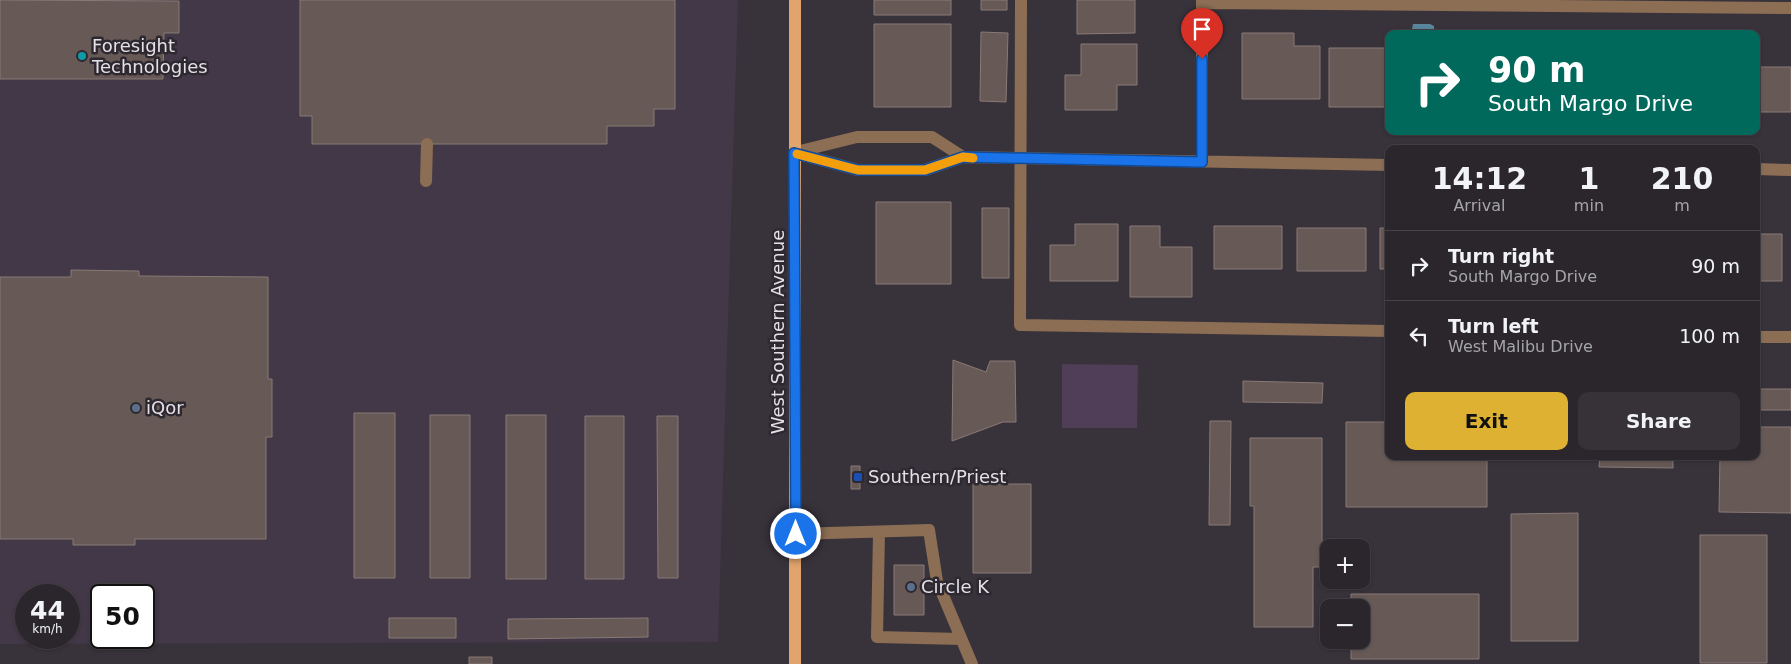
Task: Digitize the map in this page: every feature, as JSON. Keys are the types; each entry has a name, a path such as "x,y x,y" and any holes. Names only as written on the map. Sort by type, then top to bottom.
{"main road":[{"name":"West Southern Avenue","path":"795,0 796,664"}],"street":[{"path":"1021,0 1020,325 1385,331"},
{"path":"1202,162 1202,1 1791,8"},
{"path":"794,153 857,137 932,138 963,157"},
{"path":"426,181 427,144"},
{"path":"794,153 858,170 925,170 963,157 1385,165"},
{"path":"1760,169 1791,170"},
{"path":"1760,336 1791,337"},
{"path":"796,534 929,530 937,581 972,664"},
{"path":"879,532 877,638 961,639"}],"shaded area":[{"path":"0,0 738,0 718,642 155,644 155,584 90,584 90,644 80,644 80,584 15,584 15,644 0,644"},
{"path":"1062,364 1138,365 1137,428 1062,428"}],"water":[{"path":"1413,24 1430,24 1434,26 1434,30 1412,30"}],"building":[{"name":"Foresight Technologies","path":"0,0 179,1 179,33 164,33 163,79 0,79"},
{"path":"300,0 675,0 675,109 654,109 654,126 607,126 607,144 312,144 312,116 300,116"},
{"path":"874,0 951,0 951,15 874,15"},
{"path":"981,0 1007,0 1007,10 981,10"},
{"path":"1077,0 1135,0 1135,33 1077,34"},
{"path":"874,24 951,24 951,107 874,107"},
{"path":"981,32 1008,33 1006,102 980,101"},
{"path":"1242,33 1294,33 1294,46 1320,46 1320,99 1242,99"},
{"path":"1081,44 1137,44 1137,85 1117,85 1117,110 1065,110 1065,75 1081,75"},
{"path":"1329,48 1385,48 1385,107 1329,107"},
{"path":"1760,67 1791,67 1791,112 1760,112"},
{"path":"876,202 951,202 951,284 876,284"},
{"path":"982,208 1009,208 1009,278 982,278"},
{"path":"1075,224 1118,224 1118,281 1050,281 1050,245 1075,245"},
{"path":"1130,226 1160,226 1160,247 1192,247 1192,297 1130,297"},
{"path":"1214,226 1282,226 1282,269 1214,269"},
{"path":"1297,228 1366,228 1366,271 1297,271"},
{"path":"1380,228 1385,228 1385,269 1380,269"},
{"path":"1760,234 1782,234 1782,281 1760,281"},
{"name":"iQor","path":"71,270 139,271 139,276 268,277 268,379 272,379 272,437 266,437 266,539 135,539 135,545 73,545 73,539 0,539 0,277 71,277"},
{"path":"953,360 986,372 990,361 1015,361 1016,422 1003,422 952,441"},
{"path":"1243,381 1323,383 1322,403 1243,402"},
{"path":"1760,389 1791,389 1791,410 1760,410"},
{"path":"354,413 395,413 395,578 354,578"},
{"path":"430,415 470,415 470,578 430,578"},
{"path":"506,415 546,415 546,579 506,579"},
{"path":"585,416 624,416 624,579 585,579"},
{"path":"657,416 678,416 678,578 658,578"},
{"path":"1210,421 1231,421 1230,525 1209,525"},
{"path":"1346,422 1385,422 1385,460 1487,460 1487,507 1346,507"},
{"path":"1760,427 1791,427 1791,513 1719,512 1720,460 1760,460"},
{"path":"1250,438 1322,438 1322,539 1320,539 1320,567 1313,567 1313,627 1254,627 1254,506 1250,506"},
{"path":"1600,460 1673,460 1673,468 1599,467"},
{"path":"851,466 860,466 860,489 851,489"},
{"path":"973,484 1031,484 1031,573 973,573"},
{"path":"1578,513 1578,641 1511,641 1511,514"},
{"path":"1700,535 1767,535 1767,663 1700,663"},
{"path":"894,565 924,565 924,615 894,615"},
{"path":"1351,594 1479,594 1479,659 1351,659 1351,649 1370,649 1370,599 1351,599"},
{"path":"389,618 456,618 456,638 389,638"},
{"path":"648,618 648,637 508,639 508,619"},
{"path":"469,657 492,657 492,664 469,664"}],"slow traffic":[{"path":"797,154 858,170 925,170 963,157 973,158"}],"place":[{"name":"Foresight Technologies","path":"82,56"},
{"name":"iQor","path":"136,408"},
{"name":"Southern/Priest","path":"858,477"},
{"name":"Circle K","path":"911,587"}],"route":[{"path":"796,534 794,153 858,170 925,170 963,157 1202,162 1202,59"}]}
